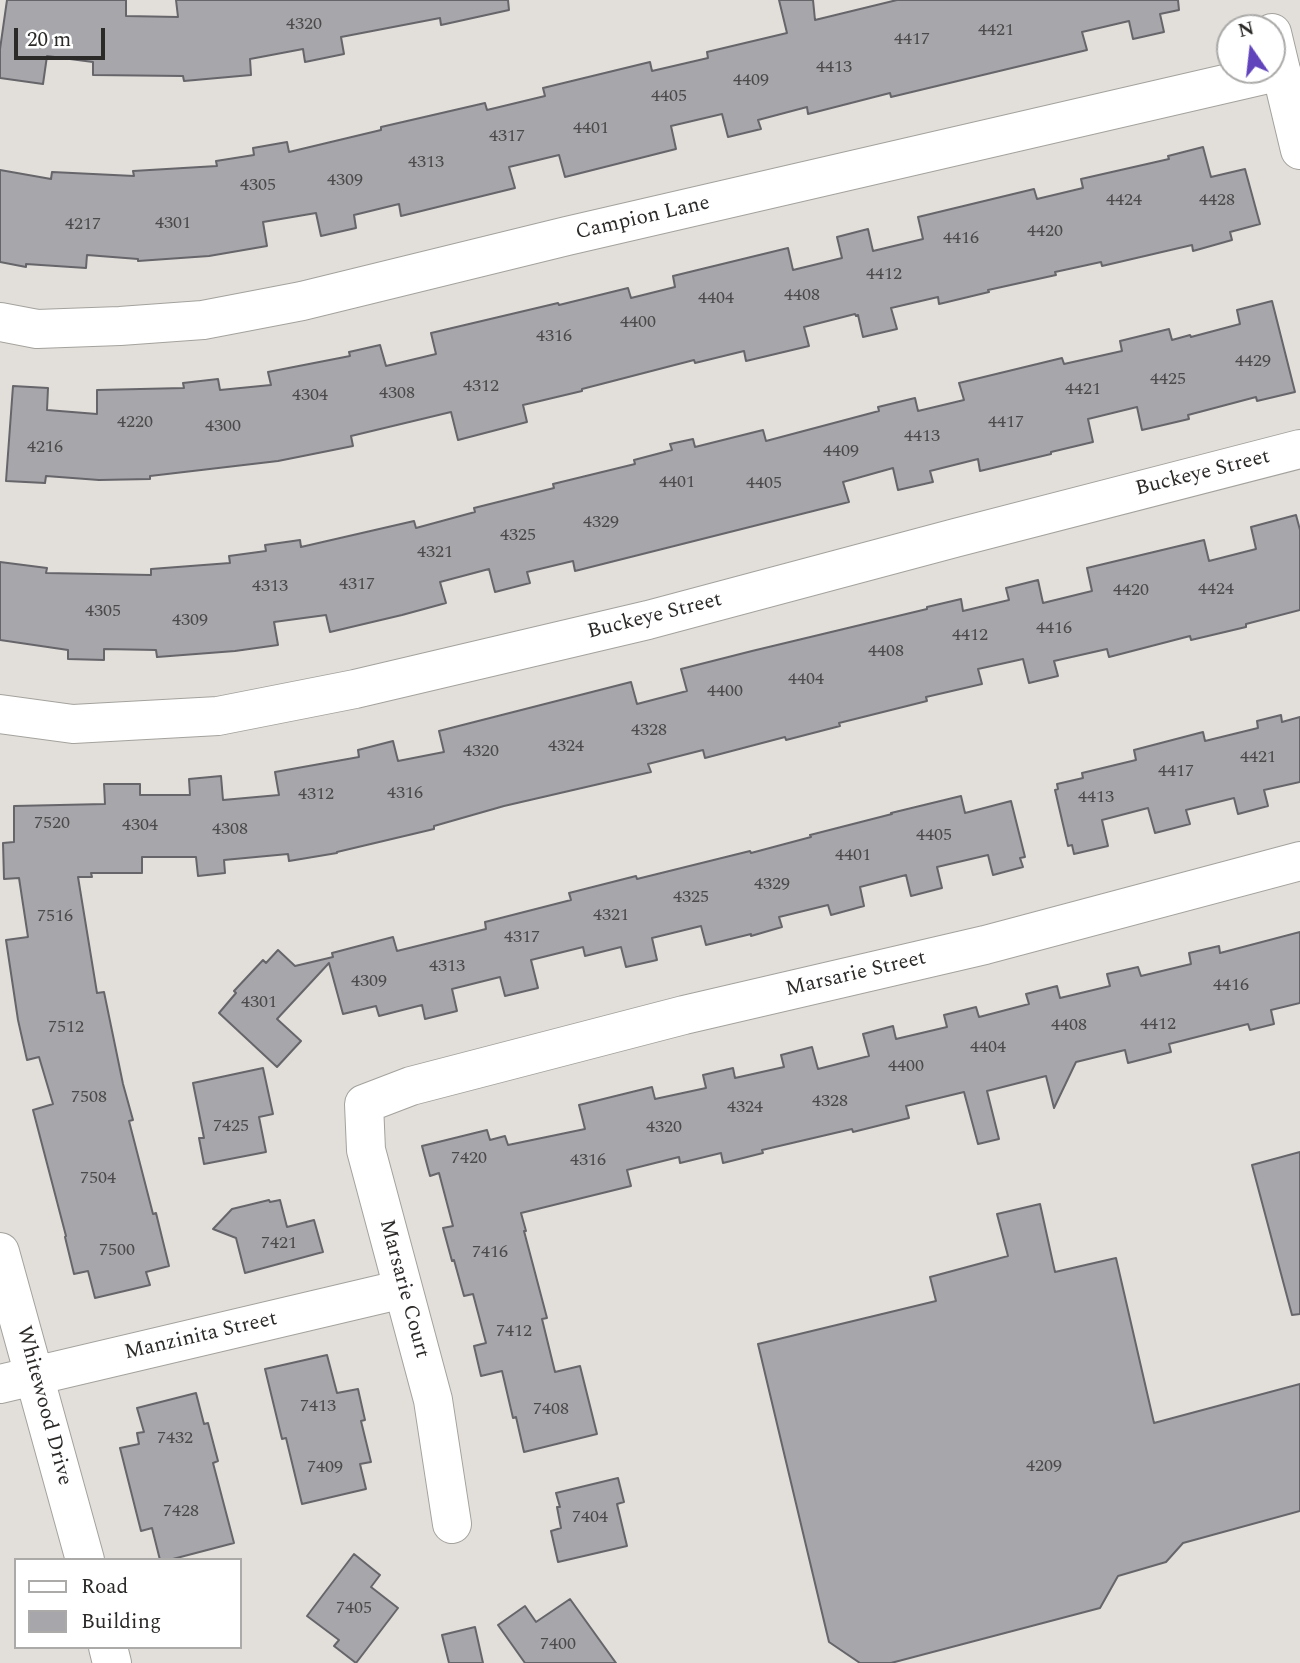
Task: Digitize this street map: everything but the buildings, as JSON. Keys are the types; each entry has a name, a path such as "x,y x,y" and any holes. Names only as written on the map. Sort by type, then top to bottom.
{"street":[{"name":"Campion Lane","path":"0,322 37,328 203,320 302,300 1225,84"},
{"path":"1284,84 1300,150"},
{"name":"Buckeye Street","path":"0,714 73,724 218,716 355,689 648,620 1300,449"},
{"name":"Marsarie Street","path":"411,1086 684,1015 985,945 1300,861"},
{"name":"Marsarie Court","path":"411,1086 364,1104 366,1150 433,1400 452,1524"},
{"name":"Whitewood Drive","path":"0,1252 18,1380 84,1558"},
{"name":"Manzinita Street","path":"18,1380 403,1289"}]}
